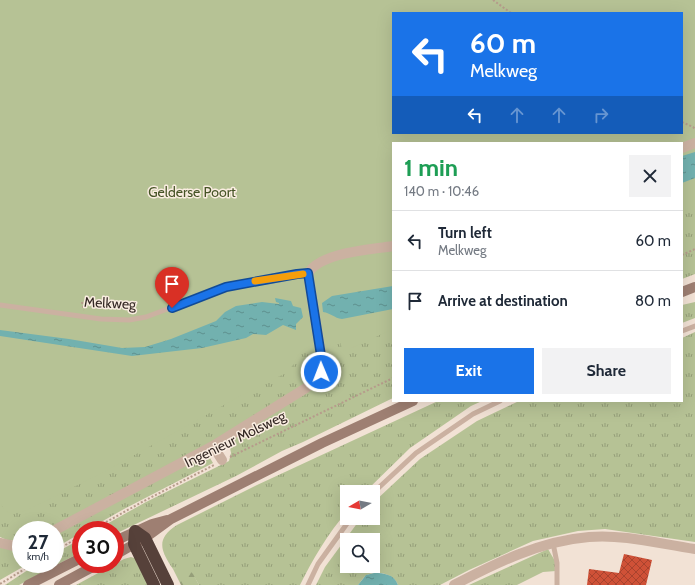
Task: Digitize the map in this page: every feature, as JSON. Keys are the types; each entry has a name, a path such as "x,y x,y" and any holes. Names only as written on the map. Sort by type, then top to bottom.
{"highway":[{"path":"138,538 154,585"},
{"path":"138,538 168,585"}],"main road":[{"path":"683,292 695,287"},
{"path":"124,548 171,519 322,443 412,402"},
{"path":"124,539 138,538"},
{"path":"28,585 72,563"},
{"path":"59,585 81,573"}],"street":[{"path":"683,148 695,143"},
{"path":"64,525 213,446 306,388 316,380 321,372 322,362 308,273 313,266 331,257 392,246"},
{"path":"213,446 222,460"},
{"path":"454,585 528,550 553,543 590,537 626,538 695,549"},
{"path":"0,543 12,546"}],"lane":[{"name":"Melkweg","path":"0,305 101,319 129,320 146,318 226,287 308,273"},
{"path":"683,331 695,326"},
{"path":"380,486 416,453 473,414 498,402"},
{"path":"308,585 318,564 346,525"},
{"path":"553,543 557,563 557,585"}],"path":[{"path":"493,0 510,12"},
{"path":"683,122 695,129"},
{"path":"683,254 695,249"},
{"name":"Ingenieur Molsweg","path":"108,521 222,460 392,378"},
{"path":"0,584 18,573"}],"green space":[{"name":"Gelderse Poort","path":"0,0 695,0 695,206 683,211 683,142 392,142 392,329 345,351 342,349 340,341 296,355 296,361 284,374 242,395 104,472 27,510 18,513 11,513 6,511 0,503"},
{"path":"695,178 695,274 683,279 683,183"},
{"path":"297,274 319,363 316,372 306,385 187,457 64,522 12,521 12,540 0,537 0,416"},
{"path":"695,302 695,318 683,323 683,305"},
{"path":"392,309 392,398 282,451 236,476 124,530 124,521 112,521 146,502 229,461 231,453 230,448 234,435 320,378 318,318"},
{"path":"695,332 695,542 605,529 578,531 533,541 440,585 398,585 393,578 380,573 380,533 350,533 356,525 380,525 380,496 420,459 477,421 517,402 683,402 683,338"},
{"path":"436,402 480,402 471,406 410,448 372,485 340,485 340,520 321,547 300,585 199,585 194,577 186,570 178,568 173,569 163,551 162,546 165,535 177,525 257,485"},
{"path":"207,453 213,463 103,521 78,521"},
{"path":"72,524 72,538 64,543 64,528"},
{"path":"72,544 72,557 64,561 64,548"},
{"path":"0,546 12,547 12,573 0,580"},
{"path":"340,547 340,573 376,573 363,578 358,585 316,585 325,567"},
{"path":"548,549 555,561 556,571 543,572 517,585 469,585"},
{"path":"131,557 137,559 153,585 76,585 98,573 124,573 124,559"},
{"path":"186,567 193,574 199,585 181,585 173,569"},
{"path":"23,573 42,573 19,585 5,585"}],"water":[{"path":"695,152 695,178 683,183 683,156"},
{"path":"392,286 392,309 342,319 337,318 323,312 322,303 332,296"},
{"path":"275,298 291,301 293,306 301,308 303,317 296,324 296,330 283,325 266,335 253,334 246,338 202,348 132,356 0,336 0,330 122,348 145,347 171,339 216,321 225,312 236,306 262,302 279,304 276,302"},
{"path":"374,573 385,574 394,578 398,585 358,585 366,575"}],"building":[{"path":"624,554 652,560 646,585 587,585 589,569 619,573"}],"slow traffic":[{"path":"255,281 303,274"}],"route":[{"path":"172,308 226,287 308,273 322,362 321,372"}]}
